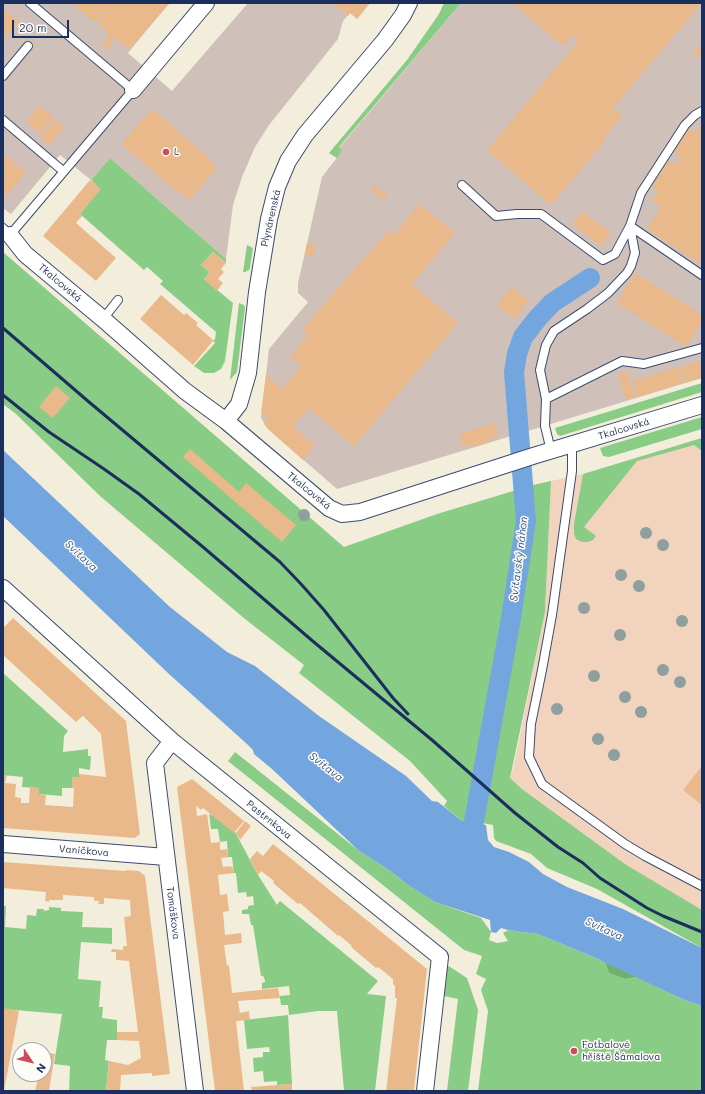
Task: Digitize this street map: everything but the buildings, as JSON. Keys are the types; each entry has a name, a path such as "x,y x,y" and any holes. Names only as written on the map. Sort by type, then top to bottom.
{"street":[{"path":"133,90 206,3"},
{"name":"Plynárenská","path":"226,421 239,404 248,373 257,292 269,219 277,187 288,161 314,124 385,40 403,15 409,3"},
{"name":"Tkalcovská","path":"7,231 25,254 103,319 185,391 226,421 329,508 342,514 360,512 533,456 702,405"},
{"name":"Pastrnkova","path":"3,588 172,741 440,957 425,1091"},
{"name":"Tomáškova","path":"172,741 155,763 195,1091"},
{"name":"Vaníčkova","path":"3,844 166,857"}],"lane":[{"path":"7,231 63,171 133,90 30,3"},
{"path":"3,76 28,46"},
{"path":"462,185 496,216 541,214 603,260 615,254 630,226 640,193 685,125 695,115 702,111"},
{"path":"3,120 63,171"},
{"path":"630,226 702,275"},
{"path":"551,451 545,426 546,399 540,370 546,345 554,331 587,310 627,273 635,253 630,226"},
{"path":"103,319 118,300"},
{"path":"546,399 622,361 644,364 702,348"},
{"path":"572,444 572,471 552,615 531,724 529,757 542,784 625,844 651,860 702,886"}],"shaded area":[{"path":"3,3 169,3 128,53 172,91 248,3 370,3 357,19 350,13 343,21 338,39 269,125 255,147 242,177 233,205 226,259 110,158 91,180 60,155 11,214 3,208"},
{"path":"461,3 702,3 702,378 337,489 268,429 261,418 269,349 308,302 298,293 298,283 322,177 342,151 339,148"},
{"path":"702,438 702,910 625,864 522,789 510,778 514,765 545,612 551,481 583,474"}],"green space":[{"path":"444,3 461,3 339,147 342,151 337,158 329,153 407,60 439,14"},
{"path":"110,158 226,259 226,263 213,252 201,265 210,272 204,279 233,303 225,361 221,369 214,373 204,373 194,366 215,343 213,341 215,339 216,332 160,284 163,281 147,267 144,270 80,214 100,189 91,180"},
{"path":"247,245 253,248 250,268 249,270 243,272"},
{"path":"3,252 344,547 437,514 551,481 545,612 510,778 522,789 625,864 702,910 702,948 597,889 547,868 531,854 496,841 494,838 493,825 466,820 462,821 444,806 447,801 410,761 299,673 304,665 245,619 100,496 16,414 3,404"},
{"path":"239,303 244,305 245,308 237,372 230,380"},
{"path":"702,383 702,392 560,436 557,434 555,428"},
{"path":"702,417 702,429 609,457 603,456 600,448"},
{"path":"702,438 702,451 694,445 637,461 584,527 596,536 593,540 582,542 576,539 574,534 574,524 583,474"},
{"path":"3,673 68,731 64,736 63,752 88,749 88,756 91,756 90,770 79,768 79,777 72,777 72,788 62,788 62,796 39,794 39,788 22,787 23,777 3,775"},
{"path":"235,752 358,850 389,870 408,885 435,902 481,918 491,932 489,940 497,943 508,941 503,933 508,930 538,934 605,962 609,973 625,979 637,977 680,998 702,1006 702,1091 478,1091 488,1011 481,990 486,979 476,974 482,956 464,950 228,761"},
{"path":"209,814 214,816 235,832 258,875 277,905 280,901 378,981 367,994 386,996 375,1091 344,1091 337,1011 318,1011 289,1015 288,1005 281,1005 280,996 290,995 289,986 262,989 262,983 265,982 265,980 263,976 261,976 253,925 251,925 249,914 242,914 242,910 248,909 248,906 254,905 253,896 247,897 246,892 238,893 236,873 234,873 232,857 228,857 227,841 220,842 218,829 211,829"},
{"path":"3,906 6,906 5,927 26,929 27,915 36,916 37,909 44,909 44,911 49,910 49,907 61,908 61,911 83,912 82,927 112,928 112,944 81,942 78,979 101,981 99,1007 103,1007 102,1018 117,1020 117,1040 107,1040 105,1060 109,1061 106,1091 69,1091 70,1066 54,1064 62,1014 3,1009"},
{"path":"605,962 637,977 625,979 609,973"},
{"path":"447,965 467,978 478,1010 468,1091 447,1091 458,999 444,996"},
{"path":"288,1015 292,1084 277,1085 277,1081 264,1082 263,1071 254,1072 253,1058 263,1057 263,1052 270,1052 269,1047 247,1049 244,1020"}],"water":[{"name":"Svitava","path":"3,450 170,607 227,652 255,666 319,716 406,776 432,801 438,802 462,821 465,820 486,825 488,840 494,847 509,852 529,862 543,874 567,887 623,909 702,948 702,1006 680,998 598,959 538,934 501,928 496,933 491,932 490,920 435,902 358,850 254,754 253,750 247,744 169,674 3,516"}],"waterway":[{"name":"Svitavský náhon","path":"469,849 511,618 526,521 514,372 517,354 523,337 552,303 590,278"}],"railway":[{"path":"3,328 280,562 324,610 393,698 408,714"},
{"path":"3,395 49,432 139,494 432,740 515,813 558,847 583,863 600,878 647,908 702,932"}],"place":[{"name":"L","path":"166,152"},
{"name":"Fotbalové hřiště Šámalova","path":"574,1051"}]}
